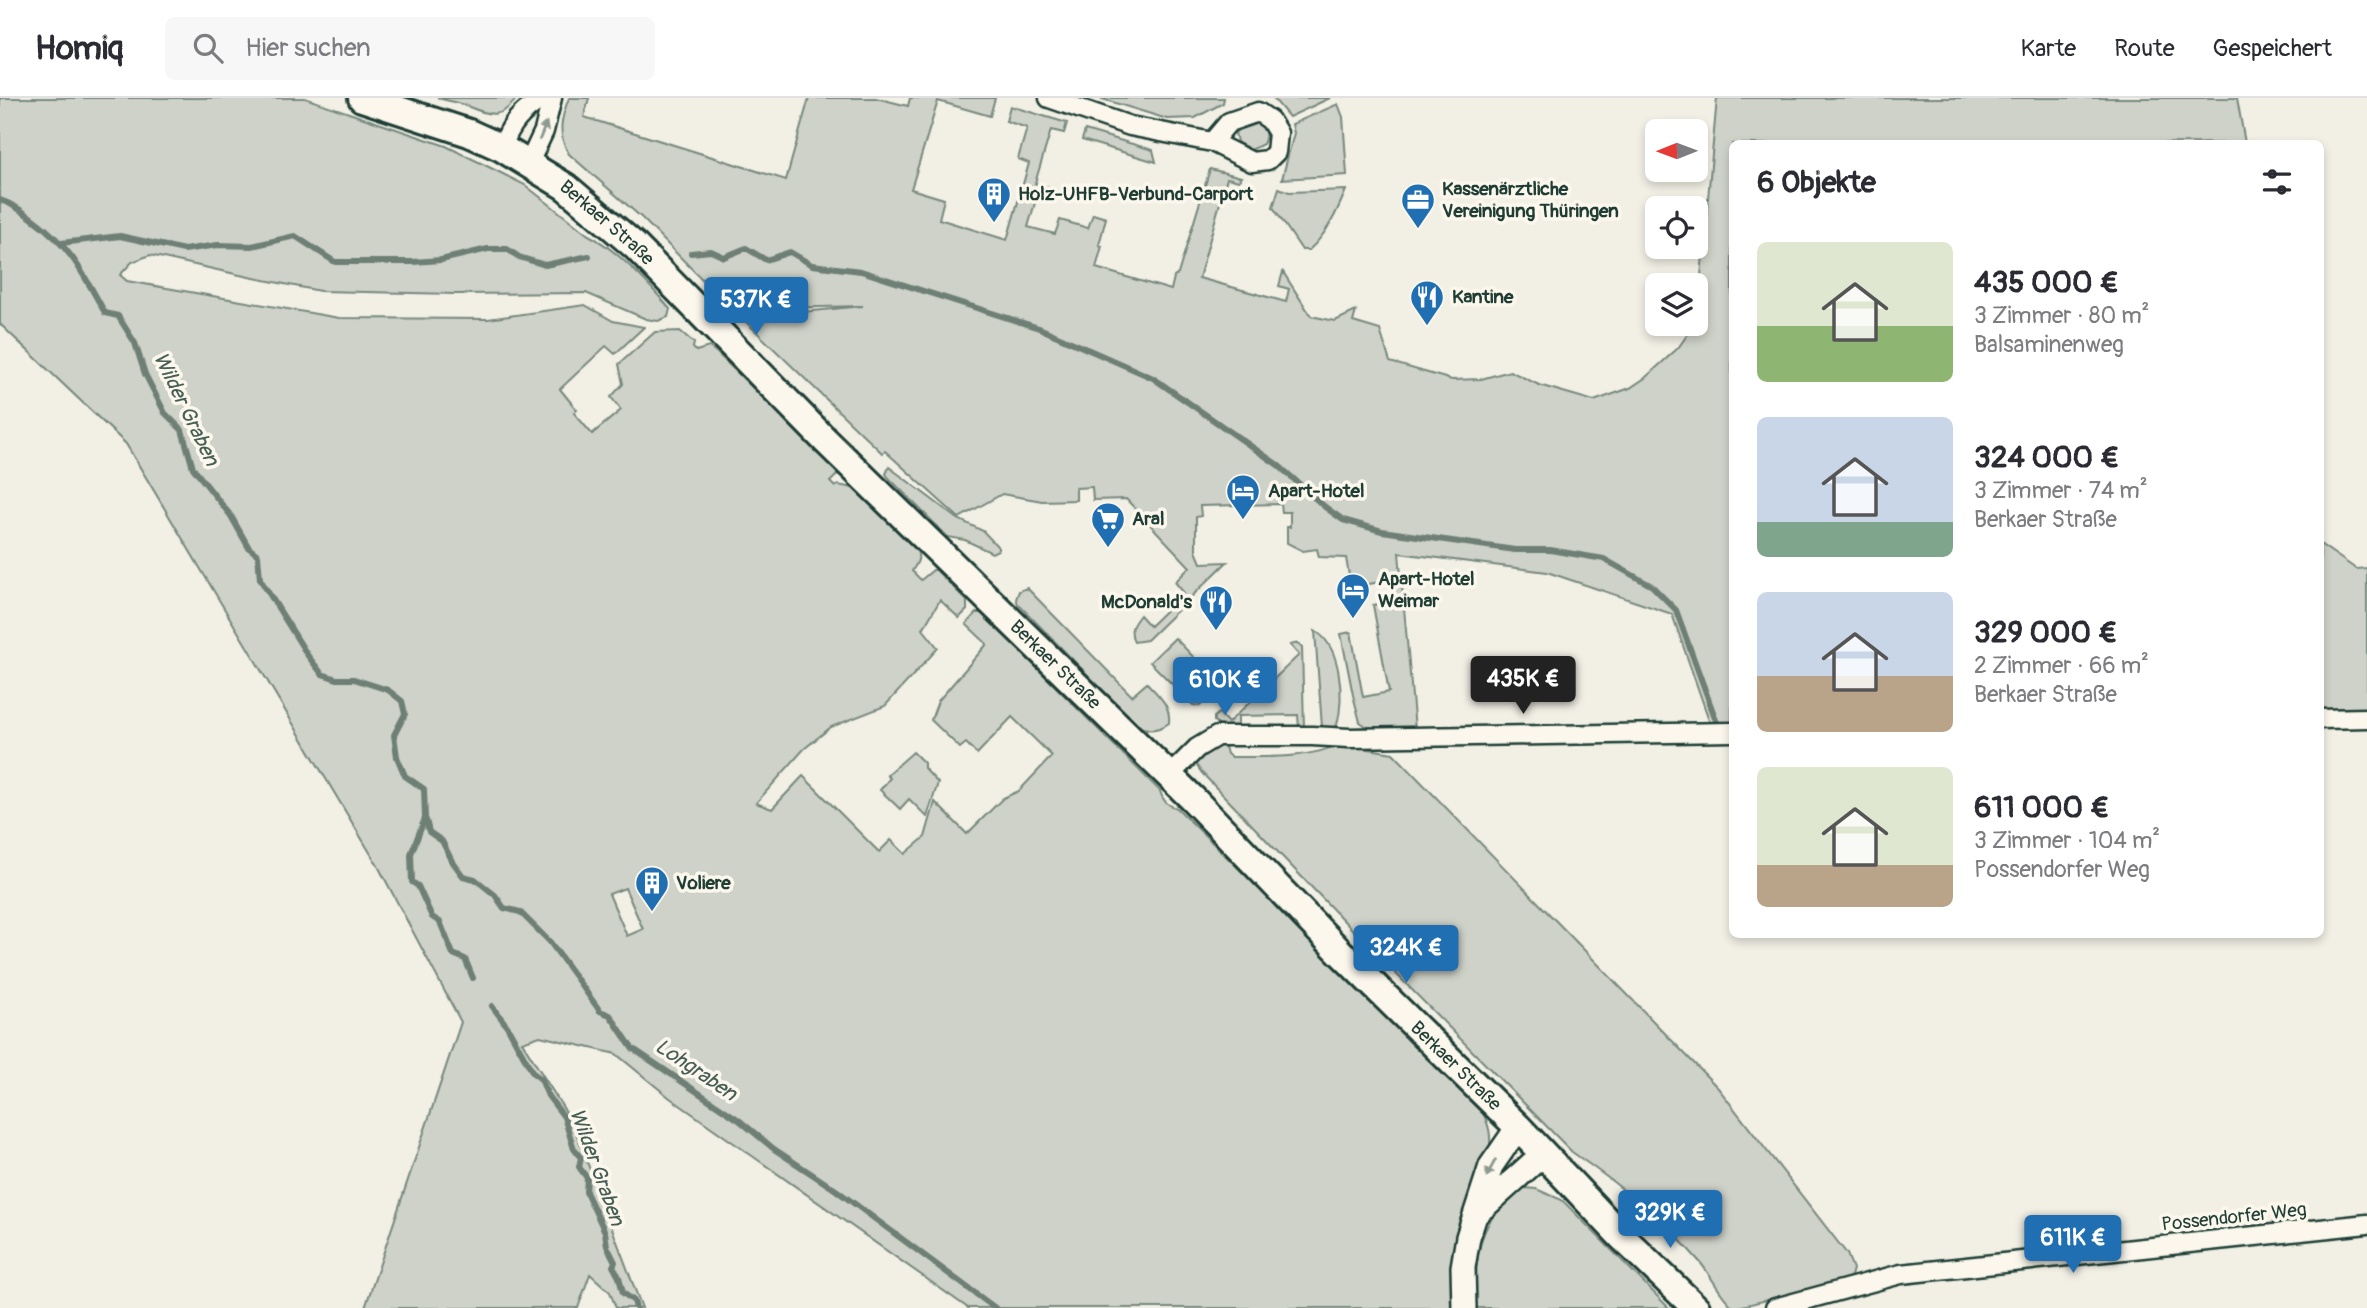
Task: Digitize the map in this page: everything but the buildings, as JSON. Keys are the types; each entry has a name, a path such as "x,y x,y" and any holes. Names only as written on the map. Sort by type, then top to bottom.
{"main road":[{"name":"Berkaer Straße","path":"362,98 469,133 502,148 566,187 635,246 816,431 1193,799 1341,953 1518,1127 1616,1231 1696,1308"}],"street":[{"path":"502,148 509,127 530,106 543,98"},
{"path":"529,163 544,131 552,98"},
{"path":"1049,98 1130,126 1212,142"},
{"path":"2324,719 2367,718"},
{"path":"1168,777 1197,748 1217,736 1349,738 1729,732"},
{"path":"1464,1308 1463,1267 1468,1237 1491,1166 1518,1127"},
{"path":"1476,1214 1543,1154"},
{"name":"Possendorfer Weg","path":"1775,1308 1902,1274 2367,1224"}],"shaded area":[{"path":"0,98 305,98 446,146 525,185 632,267 670,309 668,317 658,321 646,319 586,293 320,291 150,255 132,262 120,275 127,281 339,318 488,319 585,305 613,321 644,327 615,354 606,346 560,389 577,410 574,413 592,434 621,410 611,397 623,384 619,364 655,332 680,331 694,343 693,348 696,351 709,347 716,352 836,469 837,475 830,482 835,487 838,485 853,488 916,549 918,558 912,571 921,580 936,570 967,601 967,610 959,618 940,600 923,629 938,648 885,706 831,727 804,749 756,803 772,809 803,776 879,852 891,840 905,854 925,837 935,802 967,834 1003,798 1019,791 1052,756 1012,717 977,754 966,743 960,748 931,720 938,701 987,644 966,624 976,613 982,613 1160,791 1166,802 1177,808 1474,1100 1485,1117 1490,1133 1490,1148 1459,1226 1453,1257 1454,1308 968,1308 670,1098 616,1054 540,1036 522,1042 572,1122 642,1308 616,1308 610,1292 590,1274 578,1308 365,1308 461,1022 378,866 126,444 0,324","holes":["625,888 643,929 627,936 609,894"]},
{"path":"437,98 517,98 505,110 493,114"},
{"path":"569,98 589,98 584,117 786,180 809,98 876,98 908,106 910,98 995,98 990,116 938,101 911,189 944,199 939,219 1007,240 1029,163 1018,159 1027,128 1006,121 1010,106 1067,123 1064,133 1051,130 1035,183 1048,187 1045,198 1037,196 1028,227 1055,234 1060,220 1088,228 1093,214 1106,218 1096,268 1171,290 1210,169 1241,177 1239,181 1227,178 1199,278 1286,302 1289,289 1279,286 1283,272 1311,316 1335,321 1356,311 1353,322 1380,330 1390,362 1452,380 1481,379 1510,371 1539,385 1594,401 1630,388 1645,378 1678,348 1686,336 1708,336 1708,273 1701,273 1703,259 1708,259 1708,198 1717,98 2237,98 2244,140 1729,140 1729,740 1716,740 1672,614 1547,572 1399,553 1415,729 1369,728 1360,722 1341,634 1351,632 1363,697 1389,692 1373,605 1396,600 1392,580 1351,587 1346,558 1319,557 1317,549 1303,551 1287,543 1290,512 1282,512 1281,504 1200,506 1201,516 1196,517 1196,551 1201,563 1227,562 1147,640 1134,642 1132,631 1137,619 1140,615 1150,626 1184,593 1175,582 1190,567 1126,499 1093,500 1092,487 1076,488 1076,500 1042,501 1002,494 959,518 885,451 882,453 742,318 863,306 731,309 642,218 569,154 563,140 562,126"},
{"path":"1099,98 1224,98 1223,103 1195,118 1167,119"},
{"path":"1273,98 1330,98 1289,117"},
{"path":"1338,104 1343,117 1347,175 1282,179 1294,133 1292,124"},
{"path":"1255,122 1263,129 1265,137 1263,144 1251,150 1237,142 1235,133 1242,126"},
{"path":"1085,130 1153,150 1156,162 1082,140"},
{"path":"1279,188 1289,192 1346,190 1326,230 1309,250 1302,250 1273,207"},
{"path":"889,467 958,519 983,531 998,550 992,553 965,540 948,537 888,477 886,474"},
{"path":"2324,547 2356,569 2367,568 2367,727 2324,728"},
{"path":"1027,588 1132,696 1147,683 1166,706 1169,723 1154,729 1138,726 1018,604 1016,599 1019,591"},
{"path":"1315,631 1331,648 1339,674 1339,714 1337,725 1332,728 1322,727"},
{"path":"1175,638 1210,674 1195,690 1206,700 1200,706 1193,705 1150,662"},
{"path":"1298,643 1302,647 1304,728 1299,728 1298,715 1238,716 1238,728 1222,727 1214,721 1214,717 1219,713 1228,723 1299,655 1290,645"},
{"path":"1224,743 1227,754 1231,757 1301,755 1338,744 1393,753 1718,1088 1847,1254 1853,1269 1851,1276 1842,1282 1734,1308 1699,1261 1670,1230 1623,1189 1572,1152 1202,773 1194,762 1199,751"},
{"path":"913,752 938,783 927,817 909,799 900,809 880,790 890,778 887,775"},
{"path":"1524,1188 1536,1189 1562,1200 1669,1308 1476,1308 1478,1255 1488,1225 1508,1199"}],"waterway":[{"name":"Wilder Graben","path":"0,200 25,213 46,229 67,250 105,313 118,316 135,343 145,374 165,413 182,430 193,468 231,516 249,548 258,555 260,579 322,674 337,679 354,679 388,690 402,701 405,714 394,735 397,757 405,776 424,789 425,818 411,854 412,882 418,886 432,917 440,922 453,954 465,959 473,978"},
{"path":"61,243 120,236 184,250 218,245 252,246 295,236 335,262 441,260 488,249 507,249 519,257 545,265 589,256"},
{"path":"691,253 711,251 724,257 746,248 766,260 790,252 812,265 861,271 1039,328 1153,378 1278,465 1343,520 1382,531 1515,550 1550,550 1604,559 1652,586 1676,610 1717,723"},
{"name":"Lohgraben","path":"426,820 429,832 442,841 463,876 475,879 495,895 504,908 520,912 550,942 600,1011 610,1015 632,1048 739,1120 774,1149 836,1190 995,1308"},
{"name":"Wilder Graben","path":"492,1006 564,1117 574,1149 581,1158 579,1167 587,1178 586,1192 605,1232 623,1293 634,1301 636,1308"}],"place":[{"name":"Holz-UHFB-Verbund-Carport","path":"994,224"},
{"name":"Kassenärztliche Vereinigung Thüringen","path":"1418,230"},
{"name":"Kantine","path":"1427,327"},
{"name":"Apart-Hotel","path":"1243,521"},
{"name":"Aral","path":"1108,549"},
{"name":"Apart-Hotel Weimar","path":"1353,620"},
{"name":"McDonald's","path":"1216,632"},
{"name":"Voliere","path":"652,913"}]}
